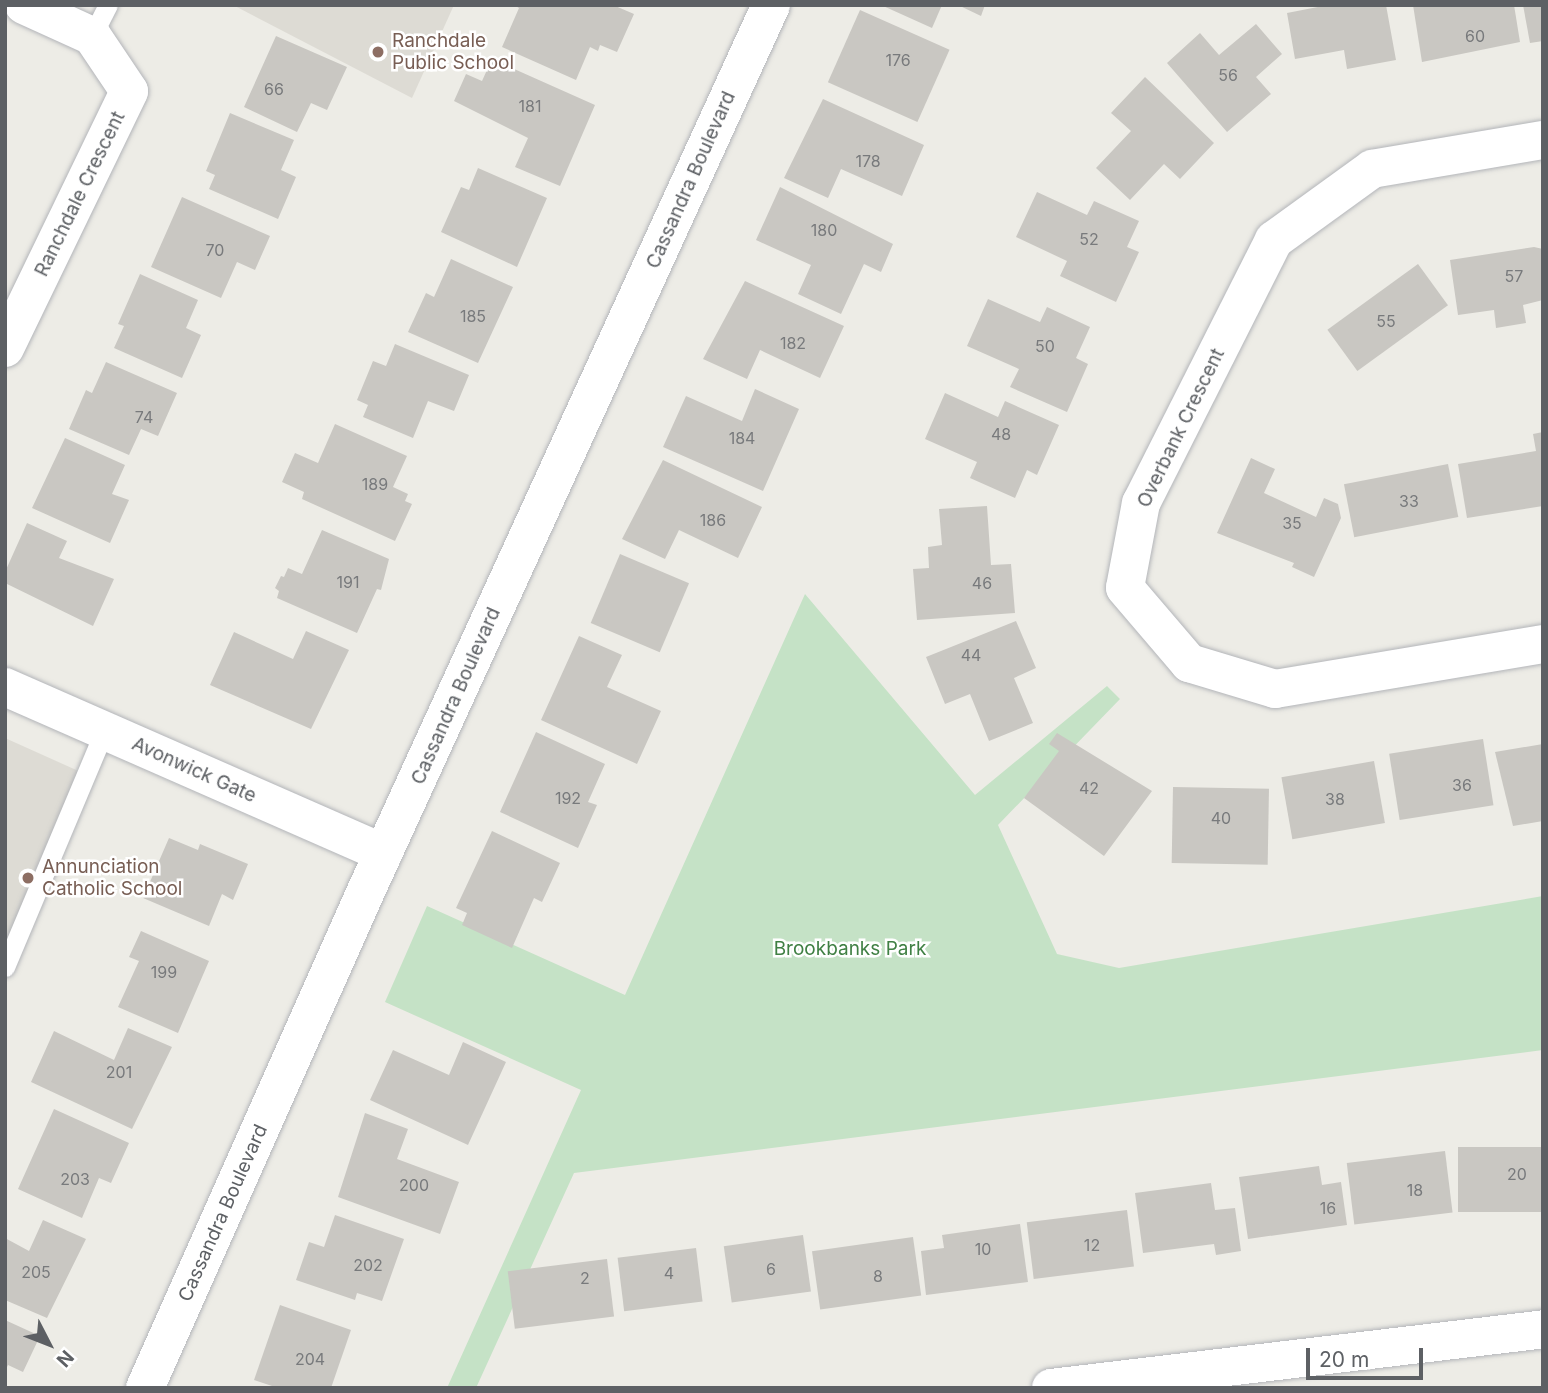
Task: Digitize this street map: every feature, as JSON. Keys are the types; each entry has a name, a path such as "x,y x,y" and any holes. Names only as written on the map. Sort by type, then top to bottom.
{"street":[{"name":"Ranchdale Crescent","path":"5,348 129,92 100,21 24,5"},
{"name":"Cassandra Boulevard","path":"145,1388 383,853 771,5"},
{"name":"Overbank Crescent","path":"1543,140 1372,169 1275,240 1141,503 1125,588 1189,663 1275,689 1543,644"},
{"name":"Avonwick Gate","path":"5,687 383,853"},
{"path":"1051,1388 1543,1329"}],"lane":[{"path":"5,967 104,731"}],"shaded area":[{"name":"Ranchdale Public School","path":"233,5 454,5 412,98"},
{"name":"Annunciation Catholic School","path":"5,738 94,778 5,978"}],"green space":[{"name":"Brookbanks Park","path":"805,594 975,795 1107,686 1120,699 998,825 1057,954 1119,968 1543,896 1543,1050 574,1173 476,1388 447,1388 581,1090 385,1002 427,906 625,995"}],"building":[{"path":"514,5 613,5 634,14 617,52 600,45 598,51 590,47 576,80 502,47 519,8"},
{"path":"881,5 942,5 932,28"},
{"path":"958,5 985,5 981,16"},
{"path":"1328,5 1386,5 1396,60 1347,69 1344,50 1295,59 1287,13"},
{"path":"1413,5 1514,5 1520,42 1422,62"},
{"path":"1523,5 1543,5 1543,41 1530,43"},
{"path":"860,10 950,50 917,122 828,82"},
{"path":"1256,24 1282,54 1256,77 1271,94 1227,132 1167,63 1200,33 1219,55"},
{"path":"276,36 347,67 327,110 311,103 297,132 244,107"},
{"path":"492,59 595,105 560,186 515,167 528,138 454,101 466,74 482,81"},
{"path":"1145,77 1214,143 1180,179 1164,164 1130,200 1096,168 1131,131 1111,113"},
{"path":"823,99 924,145 902,196 841,169 828,198 784,178"},
{"path":"230,113 294,140 281,170 296,177 278,219 209,189 215,175 206,171"},
{"path":"478,168 547,198 517,267 441,232 461,187 469,190"},
{"path":"780,187 893,244 881,272 864,264 841,314 798,294 811,265 756,240"},
{"path":"1037,192 1087,215 1094,201 1139,221 1127,247 1139,252 1116,302 1060,276 1067,261 1016,237"},
{"path":"182,197 270,236 255,270 237,262 221,298 151,267"},
{"path":"1534,247 1543,249 1543,300 1523,305 1526,323 1496,328 1494,310 1458,315 1450,260"},
{"path":"451,259 513,287 478,363 408,332 426,293 434,297"},
{"path":"1418,264 1448,305 1357,371 1327,330"},
{"path":"140,274 198,300 186,328 201,335 182,378 114,348 124,326 118,324"},
{"path":"745,281 844,326 820,378 760,350 747,379 703,359"},
{"path":"988,299 1040,322 1047,307 1090,327 1076,358 1088,364 1067,412 1010,387 1019,369 967,346"},
{"path":"395,344 469,375 454,411 428,401 413,438 363,417 368,405 357,400 373,361 386,366"},
{"path":"106,362 177,393 158,436 141,429 129,455 69,429 86,390 92,393"},
{"path":"755,389 799,409 763,491 663,447 686,396 742,421"},
{"path":"945,393 998,417 1005,401 1059,425 1037,475 1027,470 1015,498 970,478 977,462 925,439"},
{"path":"335,424 407,456 393,487 408,494 405,501 412,504 395,541 302,499 304,492 282,482 295,453 318,463"},
{"path":"1543,432 1543,506 1467,518 1458,464 1536,451 1533,434"},
{"path":"65,438 125,465 112,494 129,500 110,543 32,508"},
{"path":"1251,458 1275,469 1264,493 1316,517 1324,498 1338,504 1341,518 1314,577 1292,567 1294,563 1217,533"},
{"path":"663,460 762,507 738,558 679,530 665,559 622,539"},
{"path":"1448,464 1458,517 1354,537 1344,484"},
{"path":"987,506 991,565 1011,564 1015,613 917,620 913,569 929,568 928,547 942,545 939,509"},
{"path":"27,523 67,541 59,558 114,579 93,626 5,583 5,572"},
{"path":"322,530 389,559 381,590 377,589 357,633 277,598 279,591 275,588 281,576 284,577 288,568 302,574"},
{"path":"620,554 689,583 660,652 591,623"},
{"path":"1016,621 1036,668 1014,678 1033,723 989,741 970,694 945,704 926,657"},
{"path":"306,631 349,650 311,729 210,685 234,632 293,659"},
{"path":"579,636 622,655 607,687 661,711 637,764 541,720"},
{"path":"536,732 605,764 588,802 597,805 578,848 500,812"},
{"path":"1057,733 1152,791 1104,856 1024,798 1059,751 1049,744"},
{"path":"1483,739 1493,805 1400,820 1389,754"},
{"path":"1543,744 1543,821 1513,826 1495,752"},
{"path":"1374,761 1385,823 1292,839 1281,777"},
{"path":"1173,787 1269,789 1268,865 1172,863"},
{"path":"492,831 560,863 542,902 534,898 512,948 462,925 467,913 456,908"},
{"path":"169,838 198,850 200,844 248,864 233,900 222,894 209,926 143,898"},
{"path":"141,931 209,961 178,1033 118,1007 139,961 129,957"},
{"path":"128,1028 172,1047 132,1129 31,1082 54,1031 114,1060"},
{"path":"463,1042 506,1062 468,1145 370,1100 393,1050 449,1075"},
{"path":"54,1109 129,1143 111,1183 99,1178 82,1218 18,1189"},
{"path":"365,1113 408,1129 397,1159 459,1182 440,1234 338,1197"},
{"path":"1458,1147 1543,1147 1543,1212 1458,1212"},
{"path":"1445,1151 1453,1213 1354,1225 1347,1163"},
{"path":"1319,1166 1322,1185 1341,1182 1347,1225 1248,1239 1239,1177"},
{"path":"1211,1183 1215,1210 1235,1208 1241,1251 1216,1255 1214,1244 1143,1253 1135,1193"},
{"path":"1127,1210 1134,1267 1034,1279 1027,1222"},
{"path":"335,1215 404,1239 382,1301 357,1293 355,1300 296,1280 309,1242 324,1247"},
{"path":"43,1220 86,1239 47,1318 5,1300 5,1238 29,1251"},
{"path":"1020,1224 1028,1282 926,1295 921,1251 944,1248 942,1235"},
{"path":"803,1235 811,1291 732,1303 724,1246"},
{"path":"913,1237 921,1295 820,1310 812,1251"},
{"path":"696,1248 703,1302 624,1311 618,1258"},
{"path":"607,1259 614,1317 515,1329 508,1271"},
{"path":"280,1305 351,1330 331,1388 278,1388 254,1380"},
{"path":"5,1320 40,1336 23,1372 8,1365 5,1371"}],"place":[{"name":"Ranchdale Public School","path":"378,52"},
{"name":"Annunciation Catholic School","path":"28,878"}]}
